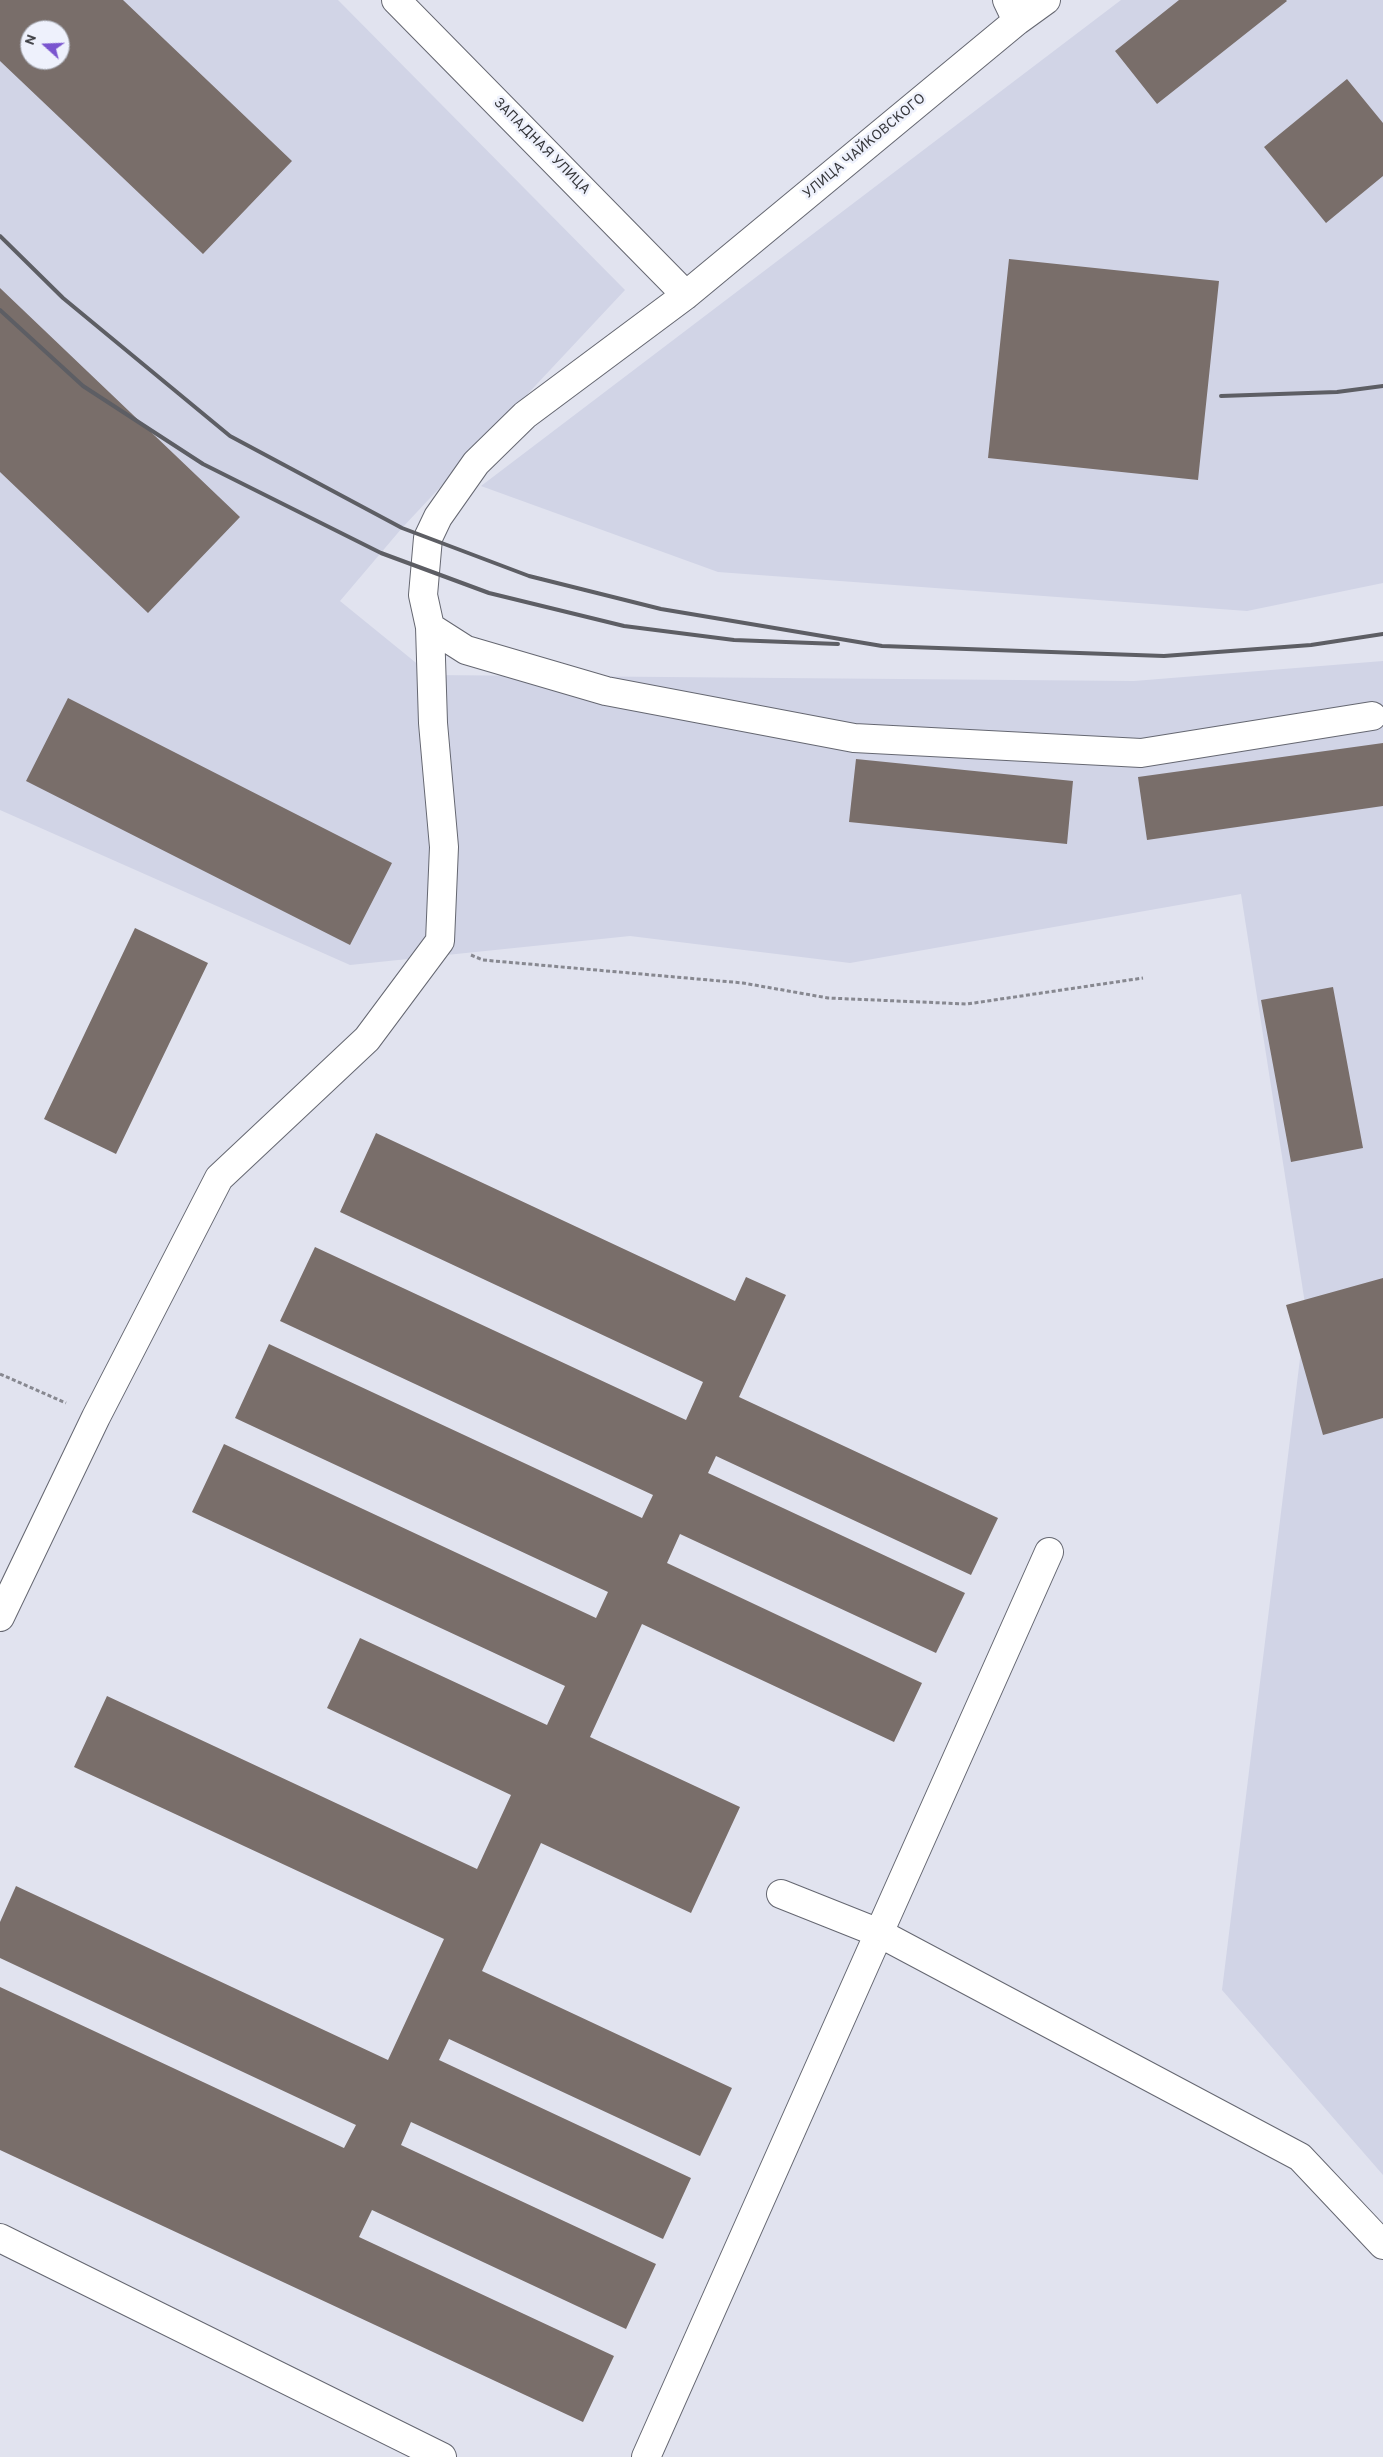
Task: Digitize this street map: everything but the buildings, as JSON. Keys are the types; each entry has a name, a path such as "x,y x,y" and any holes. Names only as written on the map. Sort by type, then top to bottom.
{"street":[{"name":"ЗАПАДНАЯ УЛИЦА","path":"396,0 686,295"},
{"name":"УЛИЦА ЧАЙКОВСКОГО","path":"440,941 444,847 432,723 430,627 423,595 428,538 438,516 476,463 525,415 686,295 1012,11 1046,0"},
{"path":"430,627 466,650 606,690 854,738 1141,753 1372,716"},
{"path":"0,1617 96,1417 219,1178 367,1039 440,941"},
{"path":"646,2457 1049,1552"},
{"path":"781,1894 879,1933 1300,2157 1383,2245"},
{"path":"0,2238 442,2457"}],"path":[{"path":"440,941 483,960 744,983 828,998 967,1004 1142,978"},
{"path":"0,1374 96,1417"}],"shaded area":[{"path":"0,0 338,0 625,290 402,528 340,601 431,675 1134,681 1383,661 1383,2175 1222,1990 1306,1310 1241,894 850,963 630,936 350,965 0,810"},
{"path":"1121,0 1383,0 1383,583 1247,611 718,572 481,486"}],"railway":[{"path":"0,236 63,298 230,436 402,528 529,576 661,609 882,646 1164,656 1311,645 1383,634"},
{"path":"0,310 83,386 203,464 381,553 489,593 624,626 734,640 838,644"},
{"path":"1221,396 1337,392 1383,386"}]}
